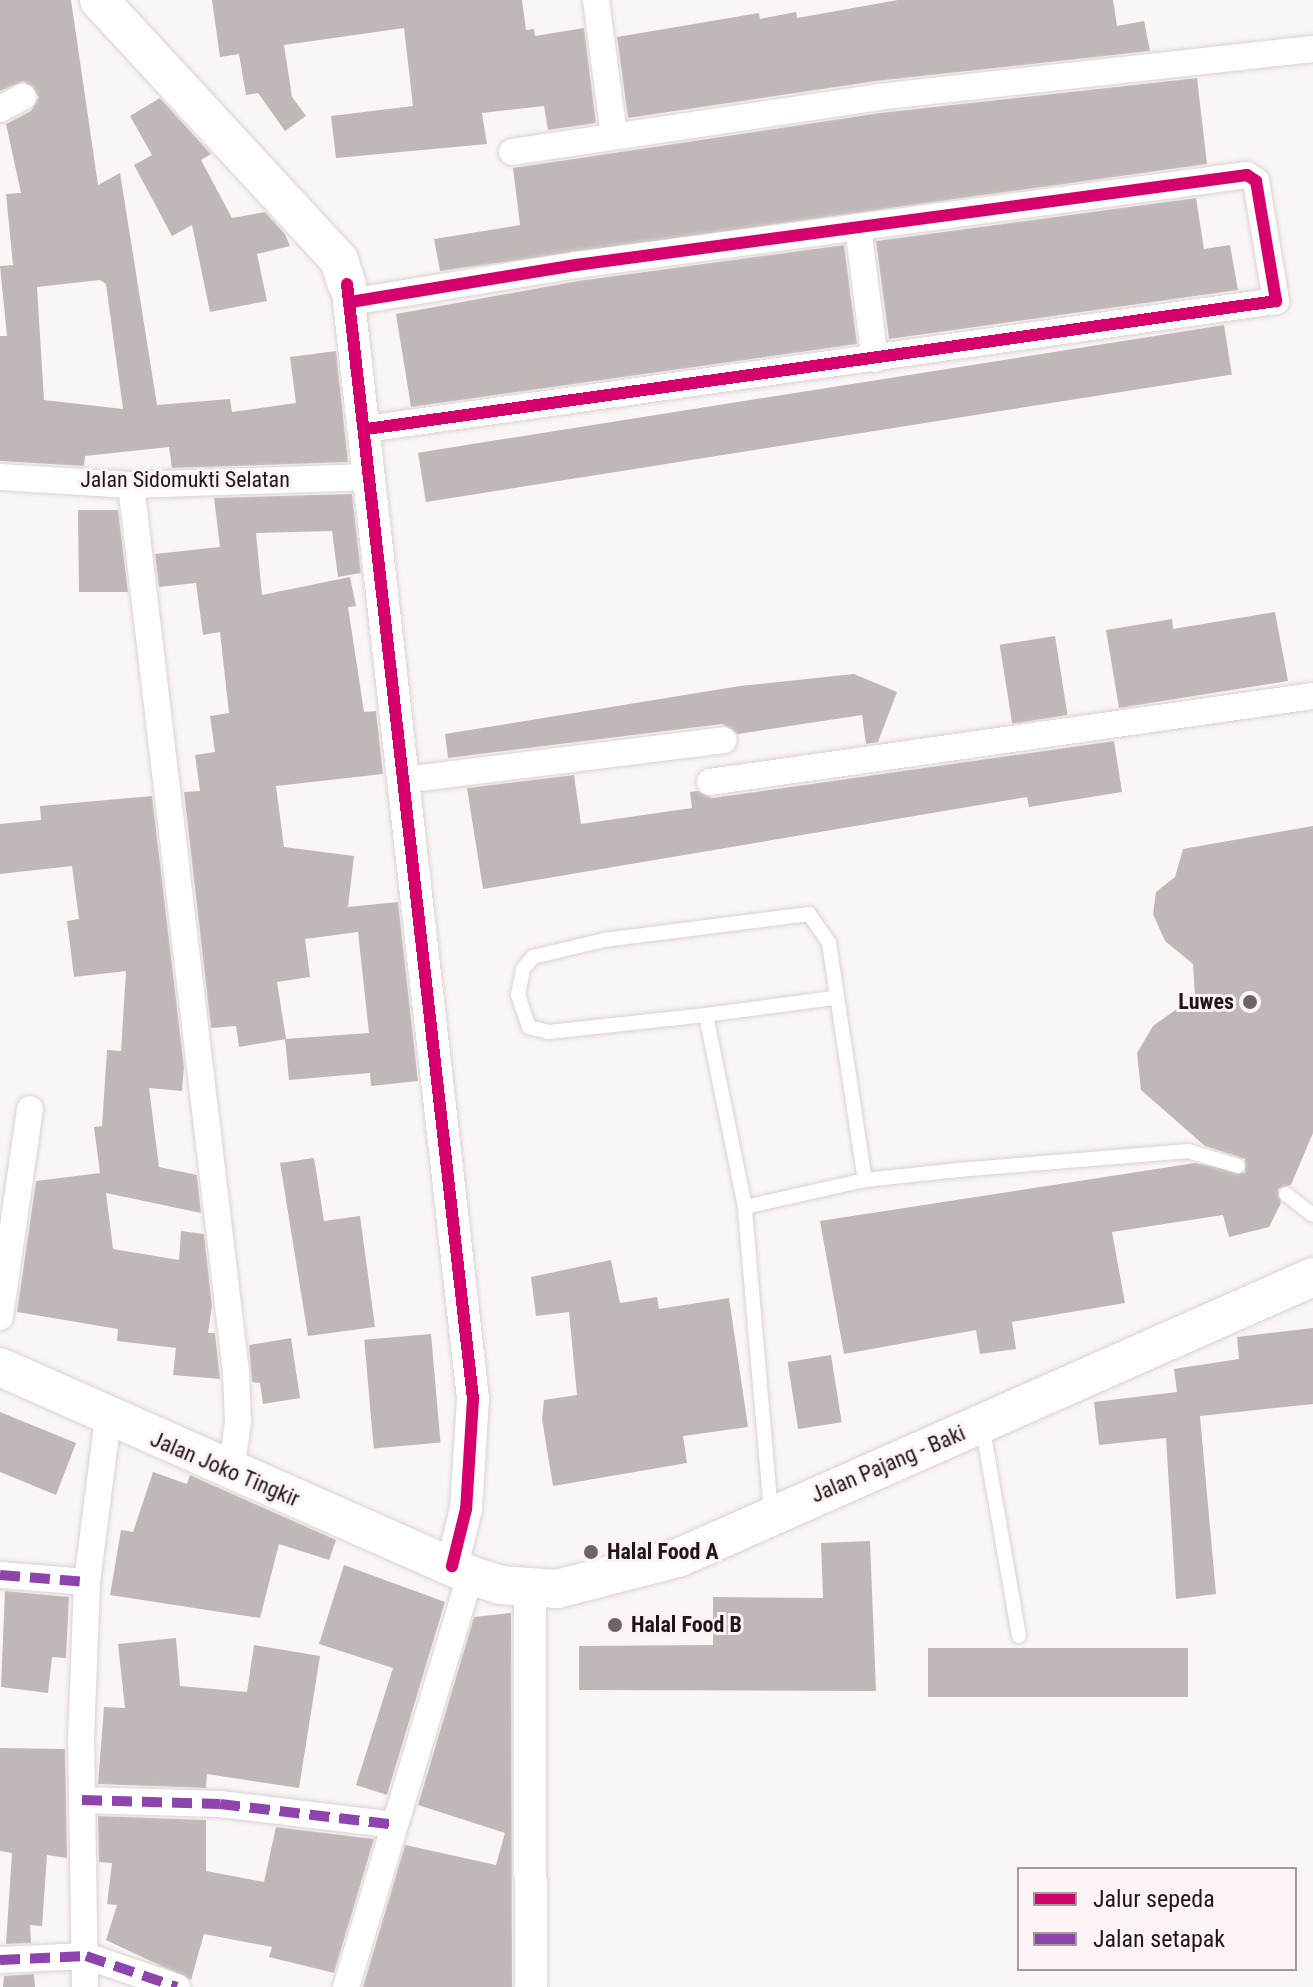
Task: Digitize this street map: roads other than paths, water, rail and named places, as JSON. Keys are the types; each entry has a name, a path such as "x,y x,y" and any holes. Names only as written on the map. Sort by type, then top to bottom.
{"main road":[{"path":"99,0 339,260 349,294"},
{"name":"Jalan Pajang - Baki","path":"461,1571 530,1588 590,1585 637,1572 1313,1277"},
{"name":"Jalan Joko Tingkir","path":"0,1367 108,1419 461,1571"}],"street":[{"path":"596,0 614,135"},
{"path":"512,152 878,97 1313,49"},
{"path":"346,1987 395,1825 461,1571 473,1399 370,477 373,428 349,294 1251,175 1276,301 373,428"},
{"path":"858,227 875,359"},
{"name":"Jalan Sidomukti Selatan","path":"0,477 131,485 370,477"},
{"path":"131,485 236,1372 238,1422 231,1471"},
{"path":"710,782 1313,696"},
{"path":"404,780 724,740"},
{"path":"0,1317 30,1109"},
{"path":"85,1987 82,1800 87,1582 108,1419"},
{"path":"0,1575 87,1582"},
{"path":"530,1588 531,1987"},
{"path":"82,1800 220,1804 395,1825"},
{"path":"0,1960 86,1956 177,1987"}],"lane":[{"path":"834,998 549,1032 529,1027 518,995 523,969 546,951 796,913 817,921 829,943 834,998 865,1180"},
{"path":"706,1015 745,1207 771,1514"},
{"path":"745,1207 865,1180 1188,1151 1238,1166"},
{"path":"1286,1194 1313,1215"},
{"path":"982,1424 1019,1636"}],"place":[{"name":"Luwes","path":"1250,1002"},
{"name":"Halal Food A","path":"591,1552"},
{"name":"Halal Food B","path":"615,1625"}]}
